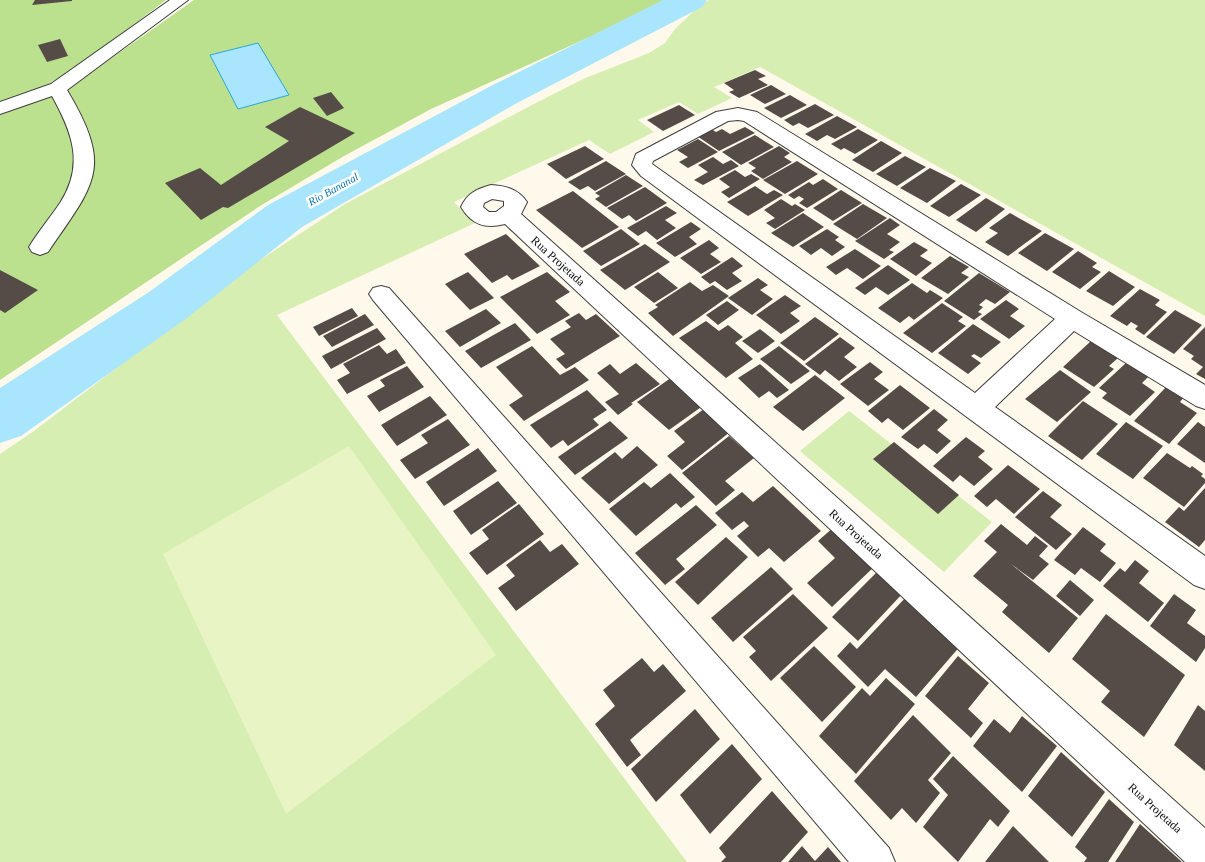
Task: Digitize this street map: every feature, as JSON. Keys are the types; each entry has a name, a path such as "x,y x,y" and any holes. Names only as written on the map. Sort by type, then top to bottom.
{"street":[{"path":"0,108 57,88 78,75 180,0"},
{"path":"40,247 74,197 84,172 85,154 72,114 57,88"},
{"path":"1205,398 1072,318 750,116 738,114 723,116 643,158 642,165 648,172 1205,574"},
{"name":"Rua Projetada","path":"508,215 1205,854"},
{"path":"381,294 875,862"},
{"path":"975,409 1072,318"}],"green space":[{"path":"0,0 166,0 73,70 50,83 0,104"},
{"path":"194,0 665,0 605,30 431,109 344,156 260,206 0,380 0,115 72,86"},
{"path":"709,0 1205,0 1205,316 760,67 714,87 732,98 698,114 679,102 638,120 654,132 610,154 589,140 454,202 475,223 277,315 687,862 0,862 0,454 34,431 242,272 345,204 583,79 649,53 665,43 675,29 698,7"},
{"path":"849,411 992,522 944,572 800,451"},
{"path":"349,446 496,655 286,814 163,554"}],"water":[{"path":"258,43 289,95 238,109 210,55"}],"building":[{"path":"35,0 72,0 72,1 32,5"},
{"path":"60,39 68,56 47,62 38,45"},
{"path":"755,70 766,76 758,79 768,85 739,98 729,92 734,90 724,83"},
{"path":"771,85 786,94 765,104 750,95"},
{"path":"331,92 344,108 327,116 313,98"},
{"path":"790,95 807,105 781,118 764,108"},
{"path":"815,104 834,115 808,128 799,123 793,126 784,120"},
{"path":"679,105 695,115 663,131 647,120"},
{"path":"300,107 355,133 228,208 223,207 201,220 165,183 200,168 221,185 289,141 265,127"},
{"path":"837,116 857,127 835,139 827,135 817,141 805,134"},
{"path":"745,127 755,133 719,151 697,136 711,129 716,132 722,129 730,134"},
{"path":"858,129 878,140 855,154 844,148 841,150 831,144"},
{"path":"755,135 774,147 741,165 722,152"},
{"path":"698,139 718,152 688,168 679,162 688,157 677,150"},
{"path":"881,141 902,153 873,172 852,160"},
{"path":"585,146 604,159 566,179 547,164"},
{"path":"779,146 790,153 784,157 792,162 763,179 751,171 756,168 748,163"},
{"path":"905,156 926,167 897,186 876,174"},
{"path":"713,157 723,164 731,160 739,166 703,185 694,180 708,172 698,165"},
{"path":"606,161 626,174 595,191 588,186 580,190 568,182"},
{"path":"797,161 818,174 785,194 763,180"},
{"path":"930,168 956,181 927,203 900,188"},
{"path":"735,170 745,177 751,174 760,179 729,198 721,192 730,187 719,179"},
{"path":"626,175 643,186 606,207 595,199 600,196 595,193"},
{"path":"823,179 838,189 807,208 799,203 804,199 799,196 794,199 788,195 809,182 813,185"},
{"path":"961,184 981,195 949,217 930,206"},
{"path":"755,186 767,194 774,190 783,195 748,216 727,202"},
{"path":"645,187 667,203 636,221 629,215 622,219 607,208"},
{"path":"841,190 862,203 833,221 813,208"},
{"path":"573,191 619,227 582,248 536,210"},
{"path":"986,198 1005,209 976,232 956,220"},
{"path":"781,199 792,206 795,204 805,210 775,229 766,223 775,218 764,210"},
{"path":"863,204 887,218 857,239 833,224"},
{"path":"666,206 677,213 665,220 676,228 657,240 646,231 638,236 627,228"},
{"path":"803,213 824,227 793,247 771,233"},
{"path":"1010,213 1042,231 1008,256 985,242 998,233 989,228"},
{"path":"890,218 900,225 887,234 900,242 889,250 894,252 884,259 855,241"},
{"path":"691,222 701,229 689,237 697,244 675,257 656,243"},
{"path":"621,229 640,244 601,266 583,251"},
{"path":"827,229 839,237 835,240 845,247 832,256 821,248 811,255 799,246"},
{"path":"1045,233 1074,249 1047,271 1018,253"},
{"path":"506,234 540,266 512,280 507,275 492,283 464,254"},
{"path":"709,240 719,248 710,254 721,262 701,274 680,258"},
{"path":"914,242 928,250 920,256 932,263 916,276 890,259"},
{"path":"645,244 670,262 625,290 600,270"},
{"path":"855,249 881,266 863,279 847,268 836,275 826,267"},
{"path":"1078,251 1097,263 1092,267 1101,272 1080,289 1052,272"},
{"path":"950,256 969,267 961,273 969,277 948,294 921,278"},
{"path":"732,257 743,266 732,273 742,281 727,290 715,281 710,284 701,277"},
{"path":"888,265 910,280 888,295 876,287 865,295 855,288"},
{"path":"0,270 38,290 5,313 0,310"},
{"path":"1109,271 1135,287 1113,306 1086,291"},
{"path":"468,272 494,298 470,310 445,284"},
{"path":"547,272 570,292 555,301 570,315 537,334 500,297"},
{"path":"658,272 678,288 654,303 634,287"},
{"path":"979,273 1010,292 995,304 986,299 979,305 983,307 978,312 982,314 974,320 944,301"},
{"path":"758,278 768,285 760,290 773,299 752,315 728,298"},
{"path":"690,282 702,291 713,285 729,296 673,336 648,313 658,307 655,305"},
{"path":"912,283 927,293 930,290 943,298 914,320 909,316 900,323 878,308"},
{"path":"1140,289 1160,300 1155,305 1167,312 1144,335 1135,329 1138,326 1131,322 1127,326 1110,316"},
{"path":"785,295 801,306 790,313 800,321 781,334 756,315"},
{"path":"1006,300 1019,309 1010,316 1025,326 1009,339 980,319"},
{"path":"727,301 739,310 718,325 706,315"},
{"path":"942,303 963,317 958,321 966,326 932,353 903,333"},
{"path":"352,308 358,316 319,336 313,327"},
{"path":"486,309 501,323 460,347 445,331"},
{"path":"1175,310 1202,325 1174,354 1146,337"},
{"path":"579,313 586,320 596,314 620,336 566,369 556,359 565,354 550,339 571,327 565,321"},
{"path":"365,314 374,325 332,347 323,336"},
{"path":"815,317 839,334 804,361 780,343"},
{"path":"706,321 719,331 728,325 743,337 735,343 753,359 726,378 679,338"},
{"path":"515,323 531,340 481,368 465,351"},
{"path":"973,324 1001,342 981,358 974,354 971,356 981,363 968,374 938,353"},
{"path":"1205,327 1205,379 1196,374 1203,367 1191,359 1194,356 1183,349"},
{"path":"377,328 386,339 331,369 322,356"},
{"path":"760,329 775,341 758,353 742,341"},
{"path":"840,337 855,348 844,357 857,367 839,381 825,370 820,375 805,364"},
{"path":"1091,341 1118,358 1109,366 1114,369 1094,387 1063,367"},
{"path":"379,345 387,354 396,349 406,363 347,394 337,380 350,373 343,364"},
{"path":"532,346 560,375 575,367 589,380 524,421 509,405 523,396 496,367"},
{"path":"779,346 810,371 791,384 760,359"},
{"path":"870,362 883,372 874,379 889,390 868,406 840,384"},
{"path":"1127,362 1149,376 1142,383 1155,392 1130,416 1102,398 1107,393 1099,388"},
{"path":"636,363 660,384 631,403 633,404 618,415 605,402 619,394 597,373 610,364 620,374"},
{"path":"760,364 789,390 777,398 769,391 759,398 738,378"},
{"path":"407,366 424,387 379,412 367,396 385,386 380,380"},
{"path":"1060,370 1091,392 1057,422 1025,399"},
{"path":"815,375 845,398 803,431 773,407"},
{"path":"672,377 704,405 669,430 637,402"},
{"path":"900,385 930,408 903,430 888,418 882,423 868,411"},
{"path":"1167,386 1184,397 1180,402 1197,413 1169,444 1134,421"},
{"path":"587,390 607,410 593,419 599,425 568,446 563,440 551,448 530,425"},
{"path":"430,396 447,415 397,446 381,425"},
{"path":"1083,401 1118,424 1082,460 1048,436"},
{"path":"704,409 730,432 682,470 667,456 685,442 674,431"},
{"path":"934,409 948,420 937,430 951,441 937,454 924,444 918,449 901,437"},
{"path":"448,419 470,445 415,479 400,460 428,443 421,435"},
{"path":"610,421 628,438 575,475 558,457"},
{"path":"1126,422 1163,446 1133,479 1096,454"},
{"path":"1198,422 1205,427 1205,463 1177,444"},
{"path":"729,436 754,458 725,481 735,490 716,506 682,473"},
{"path":"966,437 985,451 978,457 993,469 974,486 960,475 953,482 933,466"},
{"path":"894,442 959,495 938,514 873,459"},
{"path":"637,446 658,465 609,504 581,478 615,452 622,459"},
{"path":"478,448 497,471 444,506 426,482"},
{"path":"1167,453 1190,468 1192,466 1203,474 1201,476 1205,479 1205,483 1184,507 1143,478"},
{"path":"1008,465 1040,489 1014,514 996,499 987,507 974,496"},
{"path":"670,473 695,497 681,508 676,503 636,536 609,509 644,482 651,488"},
{"path":"498,481 517,503 471,535 453,511"},
{"path":"773,486 821,531 784,562 769,548 758,557 737,536 749,526 744,521 732,530 715,513 742,492 753,502"},
{"path":"1205,488 1205,540 1199,547 1165,522 1179,507 1184,511"},
{"path":"1043,491 1062,505 1050,517 1072,534 1056,550 1015,517"},
{"path":"519,504 544,534 487,575 469,553 489,539 482,530"},
{"path":"696,505 717,525 676,559 685,569 665,585 635,553"},
{"path":"1001,524 1027,545 1035,536 1048,546 1039,556 1049,564 1033,580 1011,564 1078,618 1049,653 1002,612 1008,605 973,576 997,552 984,541"},
{"path":"835,526 877,564 832,607 807,583 835,558 818,541"},
{"path":"1083,527 1106,544 1100,551 1116,563 1100,582 1081,568 1075,575 1054,560"},
{"path":"726,537 748,557 698,605 675,582"},
{"path":"540,540 550,552 562,544 579,564 516,611 498,588 515,576 506,565"},
{"path":"1135,560 1149,571 1139,583 1164,603 1148,622 1103,586 1120,568 1125,572"},
{"path":"771,567 793,589 733,642 711,618"},
{"path":"879,570 904,592 858,641 832,617"},
{"path":"1070,580 1094,600 1080,616 1056,596"},
{"path":"793,594 828,628 771,681 749,657 756,651 743,637"},
{"path":"1174,594 1196,610 1187,623 1205,636 1205,648 1196,662 1150,626"},
{"path":"907,596 962,644 916,697 885,669 868,687 837,656 850,642 857,649"},
{"path":"1106,614 1185,675 1144,737 1101,702 1110,691 1072,659"},
{"path":"814,646 856,687 822,722 780,678"},
{"path":"958,656 989,683 968,709 983,723 971,738 925,696"},
{"path":"642,658 654,672 663,664 686,691 630,740 641,755 627,767 595,724 615,706 603,690"},
{"path":"886,678 915,704 856,774 819,736 862,688 870,696"},
{"path":"1198,705 1205,711 1205,771 1174,745"},
{"path":"695,709 720,739 656,802 631,769"},
{"path":"913,715 951,753 928,780 940,793 916,823 902,808 891,820 854,781"},
{"path":"1022,716 1057,746 1022,792 973,746 994,719 1010,733"},
{"path":"732,744 762,779 710,834 680,795"},
{"path":"1061,752 1105,792 1072,837 1028,796"},
{"path":"953,756 1010,811 998,827 990,819 958,862 923,827 948,795 933,779"},
{"path":"772,791 808,832 781,862 721,862 726,857 719,848"},
{"path":"1109,799 1134,822 1108,862 1084,862 1087,858 1075,847"},
{"path":"1140,824 1182,862 1115,862"},
{"path":"1013,826 1049,862 985,862"},
{"path":"802,846 815,861 828,847 841,862 788,862"}],"waterway":[{"name":"Rio Bananal","path":"0,419 168,305 285,216 503,95 690,0"}]}
